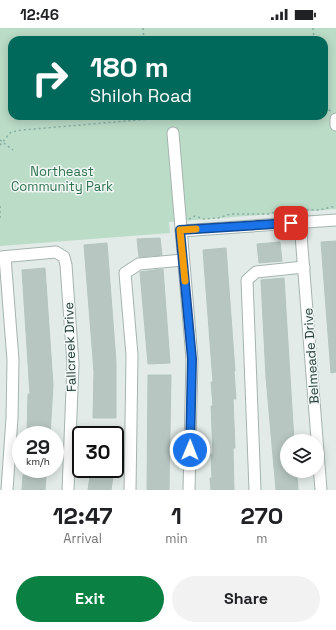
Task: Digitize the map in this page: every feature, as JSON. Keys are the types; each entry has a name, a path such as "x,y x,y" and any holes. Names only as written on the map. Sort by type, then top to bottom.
{"street":[{"path":"336,116 336,125"},
{"path":"173,133 192,359 189,490"},
{"path":"180,230 336,220"},
{"name":"Belmeade Drive","path":"300,222 321,490"},
{"name":"Fallcreek Drive","path":"2,257 52,252 60,253 66,265 73,364 68,490"},
{"path":"2,257 13,360 12,418 7,490"},
{"path":"130,490 133,401 132,356 125,273 139,264 183,260"},
{"path":"256,490 247,280 256,272 304,267"}],"path":[{"path":"0,145 1,141 11,132 22,130 138,120"},
{"path":"1,141 13,150"},
{"path":"0,206 0,220"},
{"path":"180,230 187,220 195,216 204,219 218,218 231,214 268,214 290,209 319,210 336,206"}],"green space":[{"name":"Northeast Community Park","path":"0,28 336,28 336,209 169,222 170,233 0,246"}],"building":[{"path":"160,238 162,255 139,257 137,239"},
{"path":"336,241 336,372 331,373 321,242"},
{"path":"280,242 282,261 259,263 257,244"},
{"path":"107,243 116,362 116,418 93,418 94,372 84,245"},
{"path":"226,248 236,399 233,399 235,448 233,448 234,490 211,490 211,454 213,454 211,406 213,406 211,382 213,382 203,250"},
{"path":"45,268 53,385 51,426 27,426 28,394 30,394 22,270"},
{"path":"163,269 170,363 148,364 140,272"},
{"path":"284,278 294,434 280,434 280,478 297,478 298,490 276,490 266,377 261,280"},
{"path":"148,375 171,375 169,490 147,490"},
{"path":"23,478 46,478 45,490 22,490"},
{"path":"90,478 113,478 111,490 88,490"}],"slow traffic":[{"path":"185,281 180,230 196,229"}],"route":[{"path":"190,450 192,359 180,230 291,223"}]}
